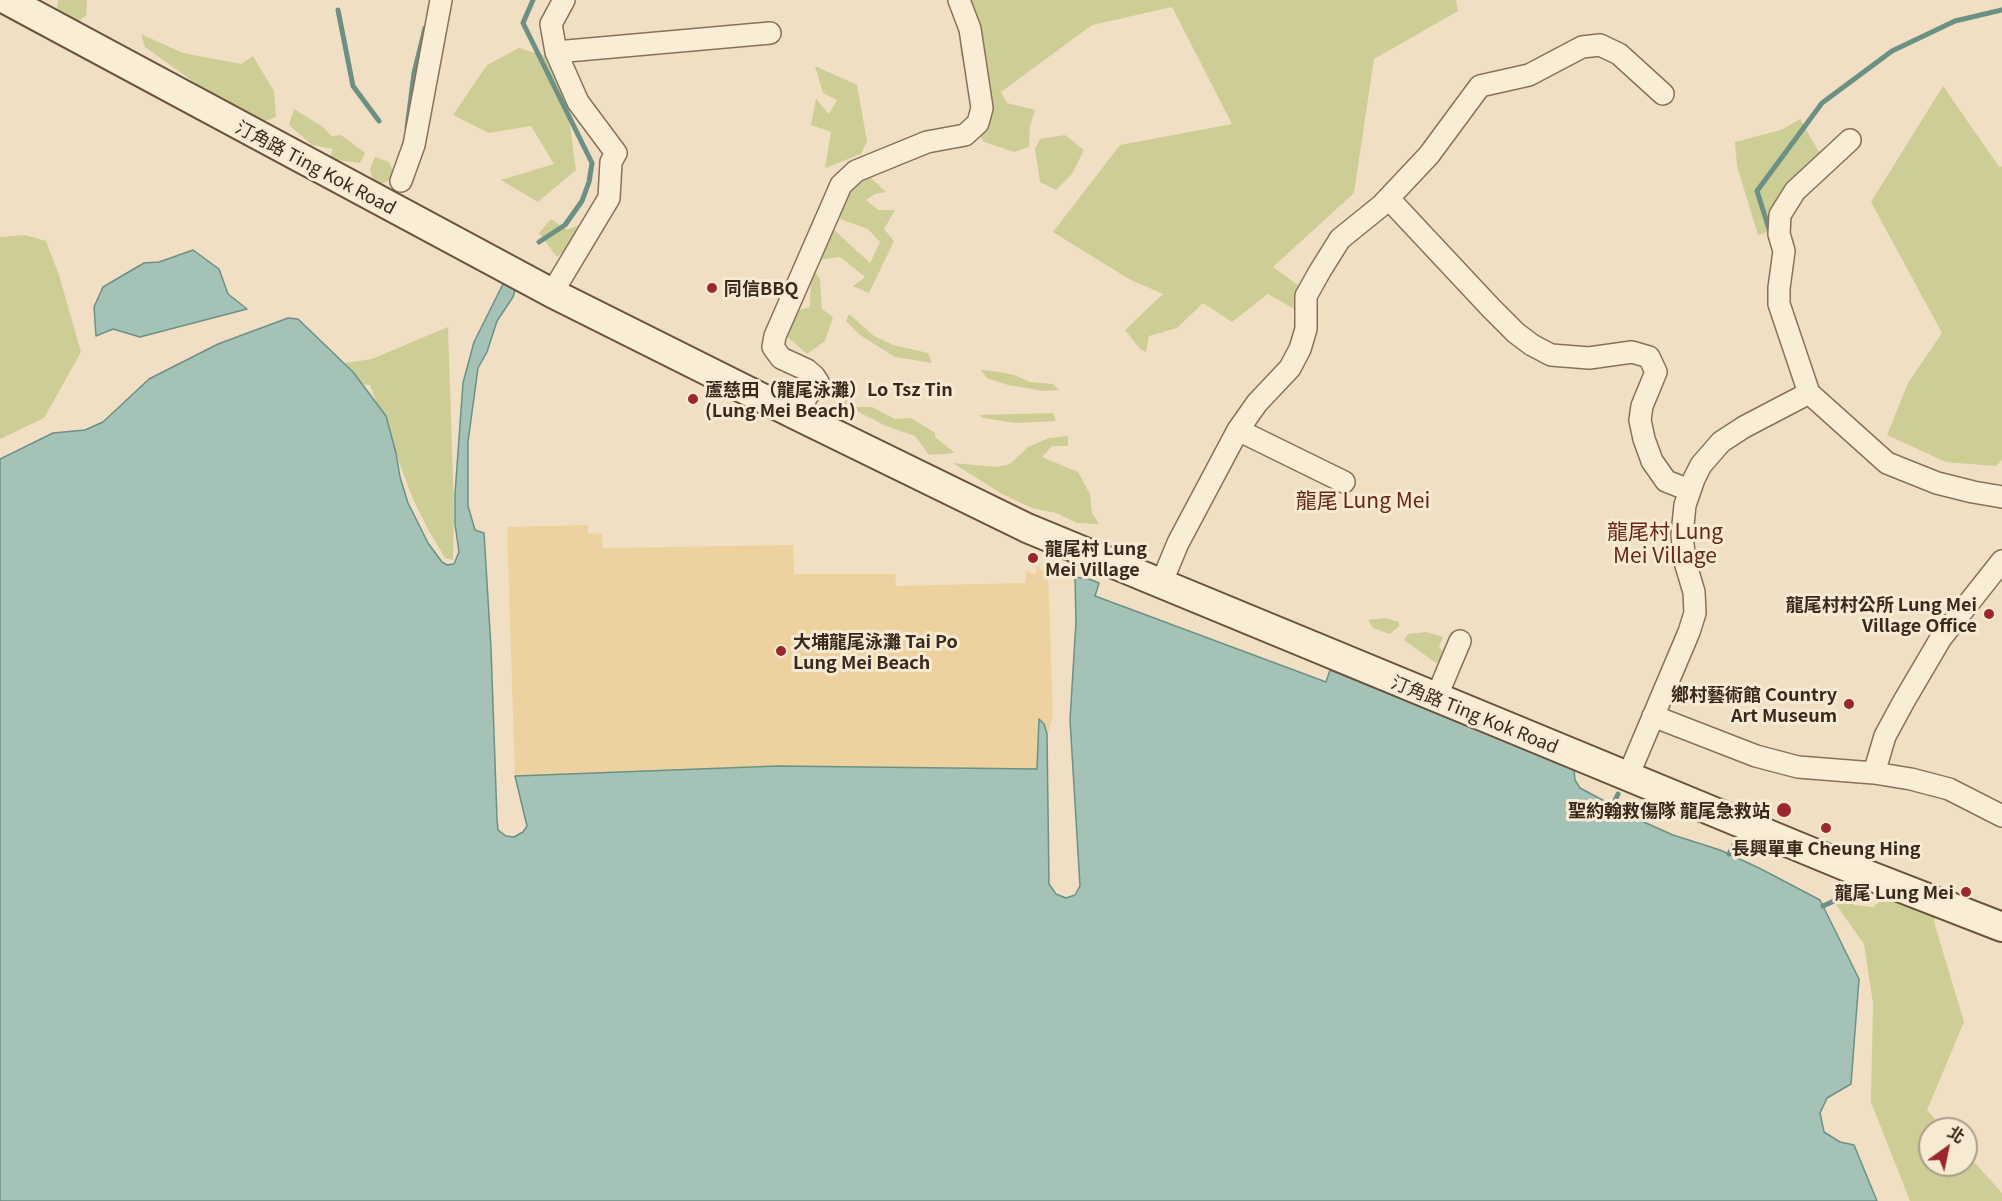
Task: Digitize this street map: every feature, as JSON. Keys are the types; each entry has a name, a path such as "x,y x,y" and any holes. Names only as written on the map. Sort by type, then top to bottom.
{"main road":[{"name":"汀角路 Ting Kok Road","path":"7,0 552,293 1027,528 1850,868 2002,927"},
{"name":"汀角路 Ting Kok Road","path":"627,330 688,380 818,447 953,491"}],"street":[{"path":"401,181 414,145 441,0"},
{"path":"552,293 609,198 611,162 616,153 578,102 556,52 551,24 564,0"},
{"path":"798,416 807,396 818,382 807,370 781,358 773,347 775,336 841,185 856,171 927,142 965,135 978,123 982,108 969,29 959,0"},
{"path":"556,52 770,33"},
{"path":"1161,584 1178,543 1238,430 1257,403 1290,368 1300,349 1306,329 1306,297 1340,239 1389,199 1429,155 1480,86 1529,75 1582,47 1600,45 1619,54 1664,94"},
{"path":"1850,140 1794,191 1780,215 1779,234 1784,250 1779,304 1809,393 1887,463 1937,483 2002,497"},
{"path":"1389,199 1491,308 1516,333 1532,345 1551,355 1589,358 1632,351 1650,357 1656,372 1642,406 1640,420 1644,439 1652,461 1666,481 1689,490"},
{"path":"1628,776 1695,613 1694,592 1685,562 1682,535 1689,490 1701,465 1720,442 1809,393"},
{"path":"1238,430 1344,482"},
{"path":"1874,773 1885,736 1941,638 2002,561"},
{"path":"1437,698 1460,641"},
{"path":"1653,717 1723,745 1788,765 1818,770 1874,773 1950,789 2002,816"}],"green space":[{"path":"58,0 87,0 86,16 75,23 56,19"},
{"path":"956,0 1456,0 1458,11 1374,59 1354,193 1273,267 1314,297 1301,313 1268,294 1232,322 1203,303 1177,328 1149,336 1146,352 1140,349 1125,330 1163,294 1129,279 1053,232 1120,145 1232,124 1172,7 1092,25 1001,92 1007,103 1035,110 1030,126 1029,147 1014,152 984,142 971,120 990,123 973,100 990,82 961,56"},
{"path":"141,34 183,53 241,64 253,56 274,91 276,117 265,121 208,92 145,47"},
{"path":"519,48 552,58 565,88 576,170 538,202 501,180 554,164 531,126 489,133 453,115 487,65"},
{"path":"815,66 857,85 867,141 861,154 825,168 831,132 811,125 816,99 829,114 837,100 823,93"},
{"path":"1943,86 2000,168 2002,166 2002,460 1996,466 1946,462 1887,435 1908,383 1942,333 1871,202"},
{"path":"294,109 323,127 331,136 341,135 365,153 360,163 329,159 333,149 312,145 289,125"},
{"path":"1800,119 1822,157 1819,185 1800,180 1780,228 1758,235 1737,166 1735,142 1781,130"},
{"path":"1065,135 1084,150 1072,174 1056,190 1040,182 1035,149 1040,139"},
{"path":"375,157 389,162 393,172 392,179 375,187 370,169"},
{"path":"870,177 886,192 875,194 866,200 878,210 895,210 884,229 894,241 869,293 853,286 865,277 840,257 818,260 832,228 870,263 880,242 868,229 840,219 844,193"},
{"path":"551,219 567,230 579,225 579,239 557,257 539,233"},
{"path":"25,235 46,241 59,275 81,352 44,418 0,439 0,237"},
{"path":"815,272 820,279 822,309 833,317 825,341 807,354 782,332 787,314 810,307 811,276"},
{"path":"849,314 874,336 893,345 928,353 932,363 895,357 860,335 846,321"},
{"path":"448,327 454,511 453,560 445,558 413,499 370,385 356,384 345,363 372,359"},
{"path":"981,370 1014,375 1030,382 1053,384 1059,390 1044,391 1008,385 987,378"},
{"path":"824,386 858,407 872,407 895,419 911,418 935,433 935,437 955,453 929,455 915,436 886,426 825,395"},
{"path":"1053,413 1056,421 1016,423 983,418 979,415"},
{"path":"1068,436 1068,446 1052,446 1042,457 1078,472 1090,494 1092,513 1099,524 1077,523 1056,513 1032,508 1002,494 953,463 998,467 1010,464 1028,447 1049,438"},
{"path":"1385,618 1399,622 1399,626 1390,634 1373,628 1368,620"},
{"path":"1426,632 1443,637 1439,647 1447,656 1436,663 1404,640 1408,634"},
{"path":"1835,887 1854,905 1873,907 1893,891 1937,911 1934,922 1964,1022 1927,1110 1933,1117 1918,1117 1918,1177 1978,1177 1978,1166 2002,1193 2002,1201 1910,1201 1871,1102 1873,1003 1864,944 1835,903"}],"sand":[{"name":"大埔龍尾泳灘 Tai Po Lung Mei Beach","path":"588,525 588,533 602,534 603,548 793,545 794,574 895,574 896,586 1025,583 1026,571 1035,575 1037,567 1048,572 1053,716 1038,769 778,766 515,776 507,527"}],"shaded area":[{"path":"193,250 219,269 228,294 247,309 140,337 113,329 96,336 94,307 103,287 144,263 159,262"},
{"path":"506,282 516,287 513,297 497,321 487,352 478,368 468,442 468,506 475,530 484,533 497,819 498,830 506,836 514,837 523,832 527,826 515,776 778,766 1037,769 1039,719 1044,724 1047,734 1049,884 1056,894 1066,898 1075,895 1080,886 1070,720 1076,622 1075,577 1089,579 1099,583 1095,596 1326,682 1330,670 1574,769 1575,780 1580,788 1646,823 1673,835 1720,850 1820,900 1859,979 1851,1084 1827,1098 1820,1113 1824,1132 1840,1142 1854,1145 1877,1201 0,1201 0,459 53,433 85,430 103,422 149,379 218,344 288,318 298,319 353,372 386,416 408,503 428,543 442,562 447,565 454,564 459,552 455,524 455,494 463,383 474,342"}],"waterway":[{"path":"533,0 523,23 592,163 589,182 582,201 565,225 539,242"},
{"path":"338,10 353,86 379,121"},
{"path":"1769,229 1757,191 1822,103 1892,51 1955,21 2002,10"},
{"path":"407,128 414,73 425,28"},
{"path":"1613,805 1618,794"},
{"path":"1729,854 1735,843"},
{"path":"1823,906 1834,901"}],"place":[{"name":"同信BBQ","path":"712,288"},
{"name":"蘆慈田（龍尾泳灘）Lo Tsz Tin (Lung Mei Beach)","path":"693,399"},
{"name":"龍尾村 Lung Mei Village","path":"1033,558"},
{"name":"龍尾村村公所 Lung Mei Village Office","path":"1989,614"},
{"name":"大埔龍尾泳灘 Tai Po Lung Mei Beach","path":"781,651"},
{"name":"鄉村藝術館 Country Art Museum","path":"1849,704"},
{"name":"聖約翰救傷隊 龍尾急救站","path":"1784,810"},
{"name":"長興單車 Cheung Hing","path":"1826,828"},
{"name":"龍尾 Lung Mei","path":"1966,892"}],"district":[{"name":"龍尾 Lung Mei","path":"1363,500"},
{"name":"龍尾村 Lung Mei Village","path":"1665,543"}]}
